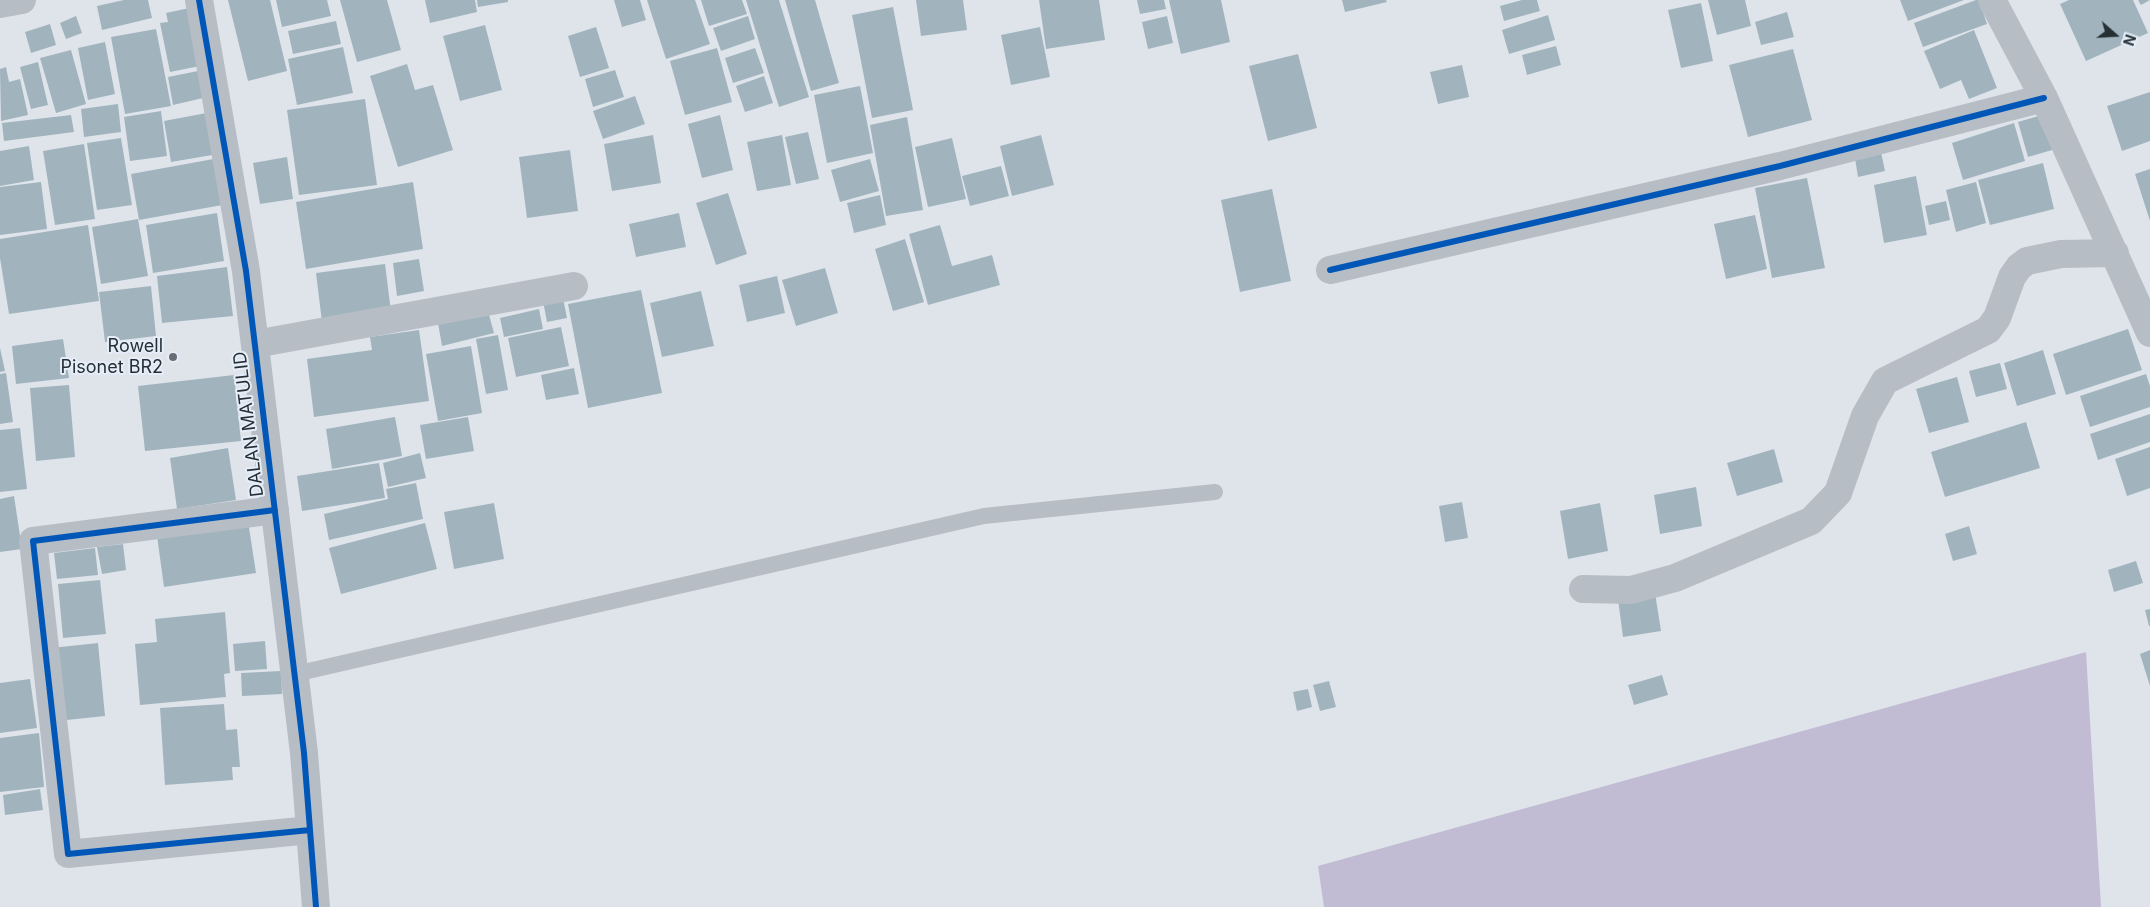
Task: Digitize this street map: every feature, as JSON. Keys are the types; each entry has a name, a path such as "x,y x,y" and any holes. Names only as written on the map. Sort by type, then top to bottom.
{"street":[{"path":"0,4 22,0"},
{"name":"DALAN MATULID","path":"199,0 246,271 294,674 316,907"},
{"path":"1992,0 2044,98 2150,333"},
{"path":"1330,270 1780,166 2044,98"},
{"path":"1583,589 1631,590 1675,578 1811,521 1838,493 1865,416 1885,381 1988,330 1997,318 2012,277 2019,267 2027,261 2061,254 2115,253"},
{"path":"255,344 574,286"},
{"path":"275,510 33,541 68,854 310,830"}],"lane":[{"path":"294,674 984,516 1215,492"}],"shaded area":[{"path":"2086,652 2101,907 1324,907 1318,866"}],"building":[{"path":"124,0 148,0 152,18 102,30 97,6"},
{"path":"228,0 270,0 287,71 248,81"},
{"path":"276,0 327,0 331,16 282,27"},
{"path":"340,0 387,0 401,50 357,62"},
{"path":"425,0 475,0 477,12 430,23"},
{"path":"477,0 508,0 508,2 478,7"},
{"path":"614,0 640,0 646,20 622,27"},
{"path":"647,0 695,0 710,44 666,59"},
{"path":"701,0 742,0 747,14 709,26"},
{"path":"746,0 779,0 809,97 779,107"},
{"path":"785,0 815,0 839,83 811,91"},
{"path":"916,0 963,0 967,30 921,36"},
{"path":"1039,0 1099,0 1105,40 1046,49"},
{"path":"1137,0 1164,0 1166,9 1140,14"},
{"path":"1169,0 1221,0 1230,42 1181,54"},
{"path":"1342,0 1386,0 1387,2 1345,12"},
{"path":"1522,0 1537,0 1540,11 1504,21 1500,6"},
{"path":"1708,0 1745,0 1751,26 1717,35"},
{"path":"1900,0 1964,0 1908,21"},
{"path":"1979,0 1987,24 1923,47 1914,23"},
{"path":"2069,0 2133,0 2148,33 2086,61 2060,4"},
{"path":"2138,0 2150,0 2141,5"},
{"path":"1701,3 1713,61 1681,68 1668,10"},
{"path":"194,7 205,65 170,72 160,23 168,22 166,13"},
{"path":"893,7 913,110 872,118 852,15"},
{"path":"1787,12 1794,37 1761,45 1755,22"},
{"path":"1548,15 1555,40 1509,54 1502,30"},
{"path":"76,16 82,33 66,39 60,23"},
{"path":"748,16 755,39 721,51 713,28"},
{"path":"1167,16 1173,43 1148,49 1142,22"},
{"path":"336,21 341,44 293,54 288,31"},
{"path":"50,24 56,45 31,53 25,32"},
{"path":"485,25 502,90 460,101 443,36"},
{"path":"596,27 609,68 580,77 568,36"},
{"path":"1040,27 1050,77 1011,85 1001,35"},
{"path":"156,29 171,106 125,114 111,37"},
{"path":"1974,30 1997,88 1969,99 1961,80 1940,89 1924,51"},
{"path":"105,42 115,94 88,100 78,48"},
{"path":"1556,46 1561,65 1527,75 1522,55"},
{"path":"343,47 353,93 297,105 288,59"},
{"path":"717,48 732,102 685,115 670,61"},
{"path":"755,48 764,73 733,83 725,58"},
{"path":"1793,49 1812,120 1748,137 1729,65"},
{"path":"71,50 86,104 56,113 40,58"},
{"path":"1298,54 1317,128 1268,141 1249,66"},
{"path":"38,62 48,105 31,109 20,67"},
{"path":"407,64 415,90 433,85 453,150 398,167 370,76"},
{"path":"1462,65 1469,97 1438,104 1430,72"},
{"path":"6,67 9,82 20,79 28,115 1,121 0,69"},
{"path":"615,70 624,97 593,107 585,79"},
{"path":"198,71 203,98 173,105 168,77"},
{"path":"764,76 773,103 745,112 736,86"},
{"path":"860,86 873,153 827,163 814,95"},
{"path":"2150,92 2150,141 2122,151 2107,106"},
{"path":"635,96 645,124 603,139 593,111"},
{"path":"365,99 377,185 299,195 287,110"},
{"path":"118,104 121,132 84,137 81,109"},
{"path":"161,111 167,156 130,161 124,117"},
{"path":"217,111 224,153 171,162 164,121"},
{"path":"2049,113 2059,148 2028,157 2018,122"},
{"path":"71,115 74,132 4,141 2,123"},
{"path":"720,115 733,170 702,178 688,124"},
{"path":"907,117 923,210 886,216 870,125"},
{"path":"2014,123 2025,161 1963,180 1952,143"},
{"path":"808,132 819,179 796,184 785,137"},
{"path":"653,135 661,183 612,191 604,144"},
{"path":"782,135 791,185 757,191 747,142"},
{"path":"1041,135 1054,185 1012,196 1000,146"},
{"path":"121,138 132,205 97,210 87,143"},
{"path":"952,138 966,199 928,207 915,147"},
{"path":"84,144 95,219 55,225 43,151"},
{"path":"29,146 34,180 0,186 0,151"},
{"path":"570,150 578,211 527,218 519,157"},
{"path":"1881,152 1885,171 1858,177 1855,158"},
{"path":"287,157 293,199 260,204 253,163"},
{"path":"219,158 228,204 139,220 131,174"},
{"path":"870,159 879,191 840,202 831,170"},
{"path":"2043,163 2054,209 1990,225 1978,180"},
{"path":"1001,166 1009,196 970,206 962,176"},
{"path":"2150,169 2150,221 2135,174"},
{"path":"1916,176 1927,235 1884,243 1874,185"},
{"path":"1807,178 1825,268 1772,278 1755,188"},
{"path":"41,182 47,229 0,235 0,187"},
{"path":"413,182 423,249 306,269 296,202"},
{"path":"1976,182 1986,223 1956,232 1946,190"},
{"path":"1272,189 1291,281 1240,292 1221,200"},
{"path":"728,193 747,254 716,265 696,203"},
{"path":"880,195 886,225 854,233 847,203"},
{"path":"1946,201 1950,220 1929,225 1925,206"},
{"path":"217,213 224,261 153,273 146,225"},
{"path":"679,213 686,247 636,257 629,224"},
{"path":"1755,215 1767,269 1726,279 1714,224"},
{"path":"138,219 148,276 101,284 92,227"},
{"path":"88,225 99,301 9,314 0,258 0,239"},
{"path":"940,225 952,266 992,255 1000,285 928,305 909,234"},
{"path":"905,239 924,302 893,311 875,249"},
{"path":"419,259 424,291 397,296 393,263"},
{"path":"385,264 391,312 322,322 316,273"},
{"path":"227,267 233,316 162,323 157,276"},
{"path":"825,268 838,313 796,326 782,280"},
{"path":"777,276 785,313 747,322 739,285"},
{"path":"151,286 156,336 105,342 99,292"},
{"path":"641,290 662,393 588,408 568,304"},
{"path":"701,291 714,346 662,357 650,303"},
{"path":"563,298 567,318 547,322 543,301"},
{"path":"539,309 543,329 504,337 500,318"},
{"path":"488,311 494,333 442,346 438,323"},
{"path":"561,327 569,366 516,377 508,338"},
{"path":"2128,329 2142,370 2066,395 2053,354"},
{"path":"419,330 429,401 314,417 307,359 372,350 370,337"},
{"path":"498,335 508,390 486,394 476,339"},
{"path":"63,339 69,378 16,384 12,346"},
{"path":"471,346 482,413 438,421 426,354"},
{"path":"0,348 5,371 0,372"},
{"path":"2043,350 2056,394 2017,406 2004,363"},
{"path":"2000,363 2007,389 1976,397 1969,371"},
{"path":"574,368 579,394 546,400 541,375"},
{"path":"6,373 13,422 0,424 0,374"},
{"path":"2146,374 2150,386 2150,407 2090,427 2080,396"},
{"path":"234,375 241,441 145,451 138,386"},
{"path":"1957,377 1969,422 1929,433 1916,389"},
{"path":"69,385 75,457 36,461 30,388"},
{"path":"2150,414 2150,442 2098,460 2090,434"},
{"path":"395,417 402,456 332,469 326,429"},
{"path":"468,417 474,451 426,459 420,425"},
{"path":"2026,422 2040,468 1945,497 1931,452"},
{"path":"20,428 27,489 0,492 0,430"},
{"path":"2150,447 2150,488 2127,496 2115,459"},
{"path":"228,448 236,500 177,509 170,458"},
{"path":"1774,449 1783,482 1737,496 1727,463"},
{"path":"420,453 426,478 388,487 383,463"},
{"path":"379,463 385,498 302,511 297,476"},
{"path":"416,483 423,519 329,540 324,514 388,499 386,489"},
{"path":"1696,487 1702,526 1660,534 1654,495"},
{"path":"14,496 22,549 0,552 0,499"},
{"path":"1462,502 1468,538 1445,542 1439,506"},
{"path":"494,503 504,559 454,569 444,512"},
{"path":"1600,503 1608,551 1568,559 1560,511"},
{"path":"248,521 256,573 164,587 157,536"},
{"path":"425,523 437,569 341,594 329,548"},
{"path":"1969,526 1977,554 1953,561 1945,534"},
{"path":"123,544 126,570 102,574 97,547"},
{"path":"95,548 98,575 57,579 54,553"},
{"path":"2136,561 2143,583 2114,592 2108,570"},
{"path":"100,580 106,634 63,638 58,584"},
{"path":"1655,593 1661,631 1623,637 1618,599"},
{"path":"2150,609 2150,626 2149,626 2145,610"},
{"path":"225,612 230,673 224,674 226,697 140,705 135,644 157,642 155,619"},
{"path":"265,641 267,669 235,671 233,644"},
{"path":"98,643 105,716 57,721 51,648"},
{"path":"2150,650 2150,686 2140,654"},
{"path":"281,671 282,694 242,696 241,673"},
{"path":"1662,675 1668,695 1634,705 1628,685"},
{"path":"30,679 37,728 0,733 0,683"},
{"path":"1329,681 1336,707 1320,711 1313,685"},
{"path":"1308,689 1312,707 1297,711 1293,692"},
{"path":"224,704 226,730 237,729 240,767 232,767 233,780 165,785 160,708"},
{"path":"39,733 44,787 0,792 0,738"},
{"path":"40,789 43,810 5,815 3,795"}],"cycle path":[{"path":"199,0 246,271 304,753 316,907"},
{"path":"1330,270 1780,166 2044,98"},
{"path":"275,510 33,541 68,854 310,830"}],"place":[{"name":"Rowell Pisonet BR2","path":"173,357"}]}
